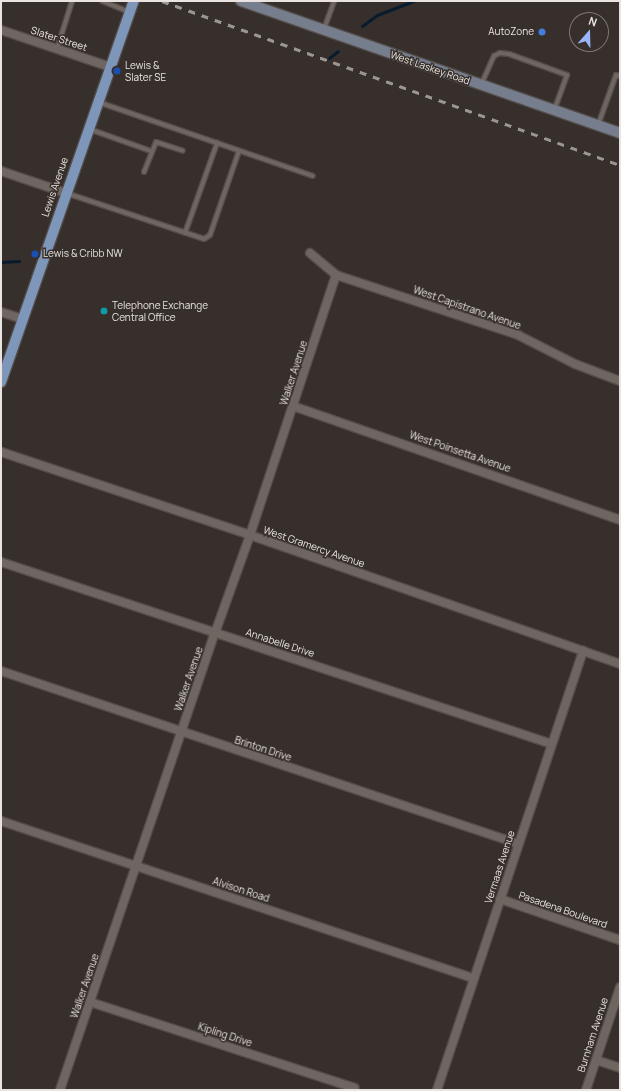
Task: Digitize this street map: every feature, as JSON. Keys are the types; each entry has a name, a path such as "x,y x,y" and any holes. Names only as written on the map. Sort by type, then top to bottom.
{"main road":[{"name":"Lewis Avenue","path":"1,382 88,129 134,1"},
{"name":"West Laskey Road","path":"241,1 261,4 324,31 620,133"}],"street":[{"name":"Slater Street","path":"1,30 110,67"},
{"path":"1,171 66,193"},
{"name":"West Capistrano Avenue","path":"310,252 336,275 518,336 582,367 620,381"},
{"name":"Walker Avenue","path":"60,1090 181,732 250,535 336,275"},
{"path":"1,312 23,319"},
{"name":"West Poinsetta Avenue","path":"293,406 620,520"},
{"name":"West Gramercy Avenue","path":"1,452 250,535 620,664"},
{"name":"Annabelle Drive","path":"1,562 552,744"},
{"name":"Vermaas Avenue","path":"437,1090 583,651"},
{"name":"Brinton Drive","path":"1,671 519,844"},
{"name":"Alvison Road","path":"1,821 474,978"},
{"name":"Pasadena Boulevard","path":"500,899 620,940"},
{"name":"Burnham Avenue","path":"586,1090 620,987"},
{"name":"Kipling Drive","path":"90,1002 354,1088"},
{"path":"596,1060 620,1068"}],"lane":[{"path":"57,49 72,1"},
{"path":"102,1 130,12"},
{"path":"324,31 334,1"},
{"path":"481,85 494,56 500,53 509,54 567,75 554,110"},
{"path":"598,125 616,75 620,76"},
{"path":"98,102 313,176"},
{"path":"88,129 151,151"},
{"path":"144,172 151,151 154,145 158,142 183,151"},
{"path":"185,234 217,143"},
{"path":"66,193 185,234 204,239 210,235 239,150"}],"waterway":[{"path":"362,26 377,15 413,1"},
{"path":"329,58 338,51"},
{"path":"1,262 19,261"}],"railway":[{"path":"162,1 620,165"}],"place":[{"name":"AutoZone","path":"542,32"},
{"name":"Lewis & Slater SE","path":"117,71"},
{"name":"Lewis & Cribb NW","path":"35,254"},
{"name":"Telephone Exchange Central Office","path":"104,311"}]}
